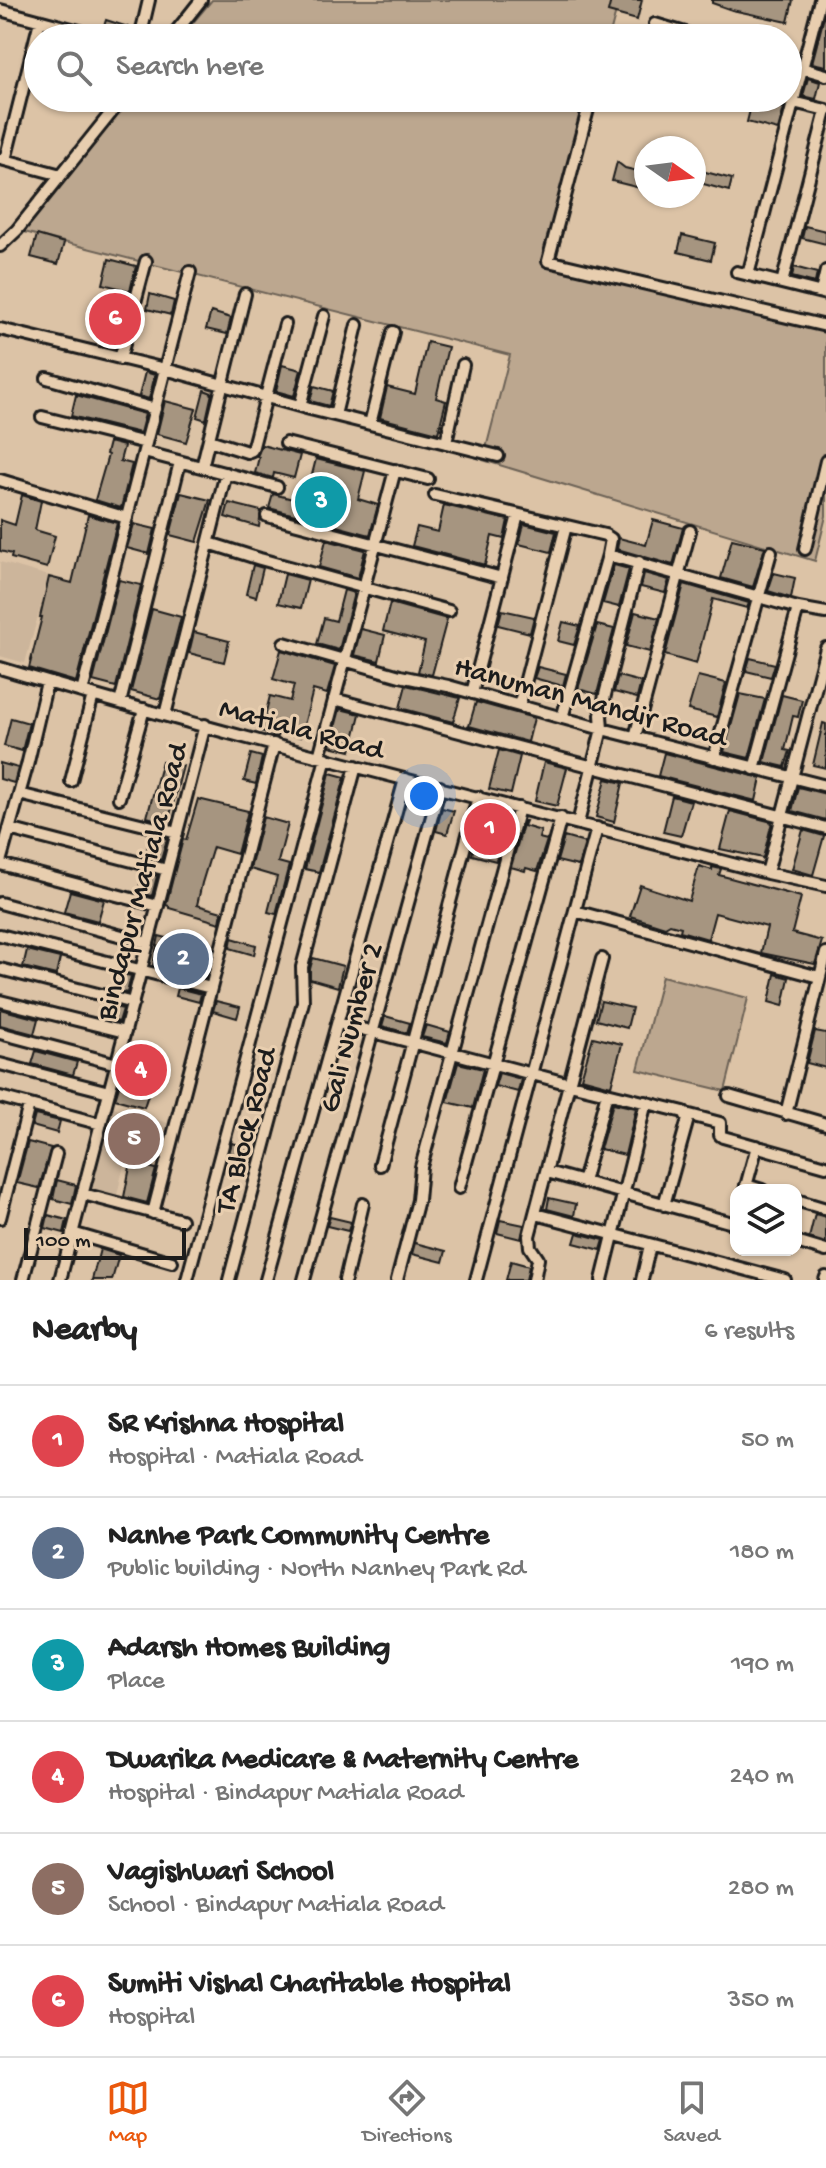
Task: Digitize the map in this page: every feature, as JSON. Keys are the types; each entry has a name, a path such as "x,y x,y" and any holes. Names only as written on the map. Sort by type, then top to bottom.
{"street":[{"path":"143,24 149,0"},
{"path":"182,24 201,0"},
{"path":"820,0 802,68 826,75"},
{"path":"5,7 52,24"},
{"path":"24,79 2,159 61,175"},
{"path":"782,283 826,111 802,104"},
{"path":"0,246 17,230 112,112"},
{"path":"587,112 548,261 826,326"},
{"path":"790,112 743,273 824,293 826,271"},
{"path":"120,359 146,261"},
{"path":"71,781 87,694 127,518 190,272"},
{"path":"202,467 245,294"},
{"path":"300,406 324,316"},
{"path":"209,440 247,452 252,450 285,324"},
{"path":"335,415 357,325"},
{"path":"0,329 498,456"},
{"path":"370,424 393,332"},
{"path":"446,443 463,365"},
{"path":"47,378 155,409"},
{"path":"42,417 145,448 180,462 277,487"},
{"path":"286,443 428,479"},
{"path":"805,549 826,461"},
{"path":"120,703 180,462"},
{"path":"187,1280 395,470"},
{"path":"165,715 226,473"},
{"path":"0,480 127,518"},
{"path":"435,495 605,535 612,542 562,718"},
{"path":"472,693 518,515"},
{"path":"267,516 502,578"},
{"path":"519,706 566,526"},
{"path":"635,737 690,531"},
{"path":"209,543 449,611"},
{"path":"714,758 771,552"},
{"path":"608,555 826,613"},
{"path":"578,823 602,729 605,695 639,562"},
{"path":"754,769 798,608"},
{"name":"Hanuman Mandir Road","path":"284,643 826,786"},
{"path":"767,873 826,648"},
{"name":"Matiala Road","path":"0,668 405,779 826,886"},
{"path":"47,682 0,863 158,906"},
{"path":"334,699 826,828"},
{"path":"119,798 144,709"},
{"name":"Bindapur Matiala Road","path":"60,1280 205,725"},
{"path":"153,1213 274,744"},
{"name":"TA Block Road","path":"229,1280 304,991 302,967 356,766"},
{"path":"266,1280 405,779"},
{"name":"Gali Number 2","path":"304,1280 440,787"},
{"path":"19,794 177,833"},
{"path":"380,1165 478,797"},
{"path":"397,1280 418,1200 421,1167 519,808"},
{"path":"459,1188 561,818"},
{"path":"476,1280 597,828"},
{"path":"9,829 167,870"},
{"path":"0,903 148,943"},
{"path":"575,911 819,977"},
{"path":"0,935 211,988"},
{"path":"786,1114 826,953"},
{"path":"534,1280 538,1259 528,1242 602,959"},
{"path":"0,969 133,1003"},
{"path":"0,1001 125,1032"},
{"path":"339,1023 682,1111 720,1123 720,1135 723,1137 826,1166"},
{"path":"0,1033 117,1064"},
{"path":"0,1064 109,1092"},
{"path":"583,1182 607,1093"},
{"path":"729,1096 826,1124"},
{"path":"0,1097 101,1124"},
{"path":"602,1280 646,1102"},
{"path":"0,1218 29,1105"},
{"path":"664,1205 688,1119 686,1114"},
{"path":"746,1184 757,1146"},
{"path":"23,1280 56,1154"},
{"path":"547,1172 730,1222"},
{"path":"83,1194 181,1220"},
{"path":"802,1202 826,1209"},
{"path":"345,1280 363,1204"},
{"path":"536,1214 785,1280"},
{"path":"72,1233 172,1262"},
{"path":"802,1244 826,1251"},
{"path":"642,1280 650,1245"}],"shaded area":[{"path":"212,0 619,0 613,24 192,24"},
{"path":"118,112 592,112 555,264 826,328 826,516 815,561 483,460 510,355 20,231"},
{"path":"0,562 49,576 25,663 0,656"},
{"path":"662,976 748,998 725,1091 638,1070"},
{"path":"113,1107 168,1123 156,1163 126,1156 117,1195 91,1190"}],"building":[{"path":"611,0 642,0 637,20 608,12"},
{"path":"712,0 793,0 788,22 732,10 712,3"},
{"path":"826,13 826,66 812,63"},
{"path":"808,78 820,82 816,99 803,96"},
{"path":"750,112 783,112 778,130 747,122"},
{"path":"617,162 634,170 634,186 612,181"},
{"path":"706,172 732,179 729,191 706,185"},
{"path":"805,226 826,231 826,244 802,238"},
{"path":"37,235 64,243 58,264 31,257"},
{"path":"682,235 715,243 711,260 678,252"},
{"path":"109,259 136,266 130,291 103,284"},
{"path":"794,267 817,273 815,283 792,277"},
{"path":"150,294 174,301 171,315 147,309"},
{"path":"97,304 124,312 120,330 93,322"},
{"path":"211,312 231,318 227,334 206,329"},
{"path":"427,342 448,347 436,398 446,401 438,433 380,418 387,387 415,394"},
{"path":"282,365 301,370 294,396 276,391"},
{"path":"145,372 155,375 149,399 139,396"},
{"path":"314,386 333,391 329,406 310,401"},
{"path":"204,390 212,393 206,420 197,417"},
{"path":"76,395 145,414 140,433 71,416"},
{"path":"165,401 196,409 186,442 157,434"},
{"path":"109,442 124,446 120,461 132,464 121,508 95,500"},
{"path":"262,445 300,455 294,478 274,473 273,478 255,473"},
{"path":"316,459 365,471 358,499 378,505 370,535 269,508 273,494 305,502"},
{"path":"181,493 210,500 197,542 170,535"},
{"path":"22,495 41,501 35,530 55,536 47,568 11,558 12,554 0,551 0,520 15,525"},
{"path":"229,503 261,511 259,527 225,517"},
{"path":"444,505 508,520 504,539 492,536 485,565 412,546 417,527 438,532"},
{"path":"88,515 117,523 76,682 29,668 49,577 72,583"},
{"path":"653,520 683,528 673,565 617,549 619,538 646,545"},
{"path":"134,524 155,529 149,554 127,548"},
{"path":"524,524 556,532 551,552 519,544"},
{"path":"732,539 765,547 753,587 721,578"},
{"path":"326,540 365,550 358,578 319,567"},
{"path":"253,565 263,568 256,597 246,594"},
{"path":"614,565 629,569 619,607 603,603"},
{"path":"644,573 669,580 665,593 641,587"},
{"path":"774,573 795,578 791,598 768,591"},
{"path":"285,574 308,580 301,608 278,603"},
{"path":"119,580 141,585 116,687 93,681"},
{"path":"684,584 749,603 747,608 713,599 696,664 665,655"},
{"path":"344,590 354,593 339,650 317,644 324,618 336,621"},
{"path":"390,603 447,619 432,675 418,672 425,642 383,631"},
{"path":"152,609 181,617 160,699 131,691"},
{"path":"502,610 534,617 530,633 498,625"},
{"path":"635,612 659,618 650,652 626,646"},
{"path":"563,622 580,626 574,645 558,641"},
{"path":"597,625 614,629 597,694 578,689"},
{"path":"361,629 385,635 379,661 354,655"},
{"path":"194,632 229,641 224,662 189,653"},
{"path":"281,650 335,666 327,694 313,690 301,737 279,732 278,736 261,731 270,696 290,701 294,685 273,679"},
{"path":"750,658 775,664 771,677 746,671"},
{"path":"538,667 566,674 563,686 534,678"},
{"path":"618,676 641,682 637,698 614,692"},
{"path":"698,676 726,683 717,717 688,710"},
{"path":"406,685 460,698 453,722 400,708"},
{"path":"740,694 765,699 749,758 724,752"},
{"path":"782,695 802,700 798,717 793,716 785,750 790,751 785,767 764,762"},
{"path":"476,702 534,718 528,742 469,726"},
{"path":"340,709 360,714 351,751 330,746"},
{"path":"11,718 29,723 22,751 4,746"},
{"path":"823,723 826,724 826,768 813,765"},
{"path":"499,750 520,756 511,794 489,789"},
{"path":"664,753 761,778 756,801 658,776"},
{"path":"251,754 262,757 256,784 244,781"},
{"path":"162,761 183,766 168,823 147,817"},
{"path":"544,762 567,768 557,806 535,801"},
{"path":"0,763 18,768 14,783 0,779"},
{"path":"330,773 345,777 319,872 305,869"},
{"path":"606,779 623,783 614,822 596,817"},
{"path":"798,787 826,794 826,820 792,811"},
{"path":"672,796 691,801 681,836 663,832"},
{"path":"198,799 248,811 237,854 213,847 202,883 197,905 222,912 220,923 166,905 183,839 186,840"},
{"path":"442,808 454,811 447,834 436,831"},
{"path":"730,811 772,822 763,858 720,849"},
{"path":"482,812 508,819 496,861 472,855"},
{"path":"263,817 288,824 278,862 289,865 276,914 268,912 277,877 250,869"},
{"path":"524,821 524,826 541,831 539,838 547,840 537,871 511,867"},
{"path":"803,830 824,836 813,875 792,869"},
{"path":"151,835 167,839 161,860 145,856"},
{"path":"564,837 585,843 578,866 557,861"},
{"path":"699,866 721,869 719,875 801,897 792,933 822,941 815,964 761,953 767,927 715,913 708,939 680,931 681,927 670,924 665,927 630,916 640,885 689,901"},
{"path":"143,872 157,876 152,896 138,892"},
{"path":"70,891 104,900 98,921 64,912"},
{"path":"159,936 213,950 205,978 153,965"},
{"path":"232,938 256,945 254,955 230,948"},
{"path":"27,950 60,958 56,975 23,967"},
{"path":"313,958 343,966 338,987 310,979"},
{"path":"119,973 131,976 127,993 115,990"},
{"path":"775,974 789,978 783,1006 769,1002"},
{"path":"178,988 201,994 199,1002 176,996"},
{"path":"216,1001 240,1007 237,1018 213,1011"},
{"path":"601,1001 632,1008 627,1028 596,1020"},
{"path":"103,1004 123,1009 119,1022 99,1017"},
{"path":"0,1009 38,1019 34,1034 0,1025"},
{"path":"385,1016 410,1023 407,1033 382,1026"},
{"path":"426,1025 450,1032 447,1043 422,1037"},
{"path":"815,1031 826,1033 826,1068 807,1063"},
{"path":"593,1037 622,1044 611,1086 581,1078"},
{"path":"131,1046 161,1055 144,1107 115,1099"},
{"path":"36,1051 77,1062 73,1075 32,1064"},
{"path":"458,1063 483,1069 473,1108 447,1102"},
{"path":"499,1073 521,1079 518,1092 495,1086"},
{"path":"613,1103 636,1108 625,1155 600,1149"},
{"path":"35,1115 60,1121 57,1133 32,1126"},
{"path":"28,1142 51,1148 39,1188 17,1183"},
{"path":"232,1143 256,1149 252,1162 228,1156"},
{"path":"131,1162 156,1169 147,1203 124,1197"},
{"path":"57,1180 76,1185 72,1204 53,1199"},
{"path":"549,1198 576,1204 574,1216 547,1209"},
{"path":"815,1214 826,1217 826,1243 809,1238"},
{"path":"48,1215 67,1220 64,1233 45,1228"},
{"path":"330,1217 351,1222 348,1231 327,1226"},
{"path":"500,1220 524,1225 521,1239 497,1233"},
{"path":"577,1233 604,1240 601,1250 574,1243"},
{"path":"415,1243 446,1251 443,1262 412,1254"},
{"path":"100,1249 119,1255 112,1280 92,1280"},
{"path":"511,1261 529,1266 526,1280 506,1280"}],"place":[{"name":"Sumiti Vishal Charitable Hospital","path":"115,319"},
{"name":"Adarsh Homes Building","path":"321,502"},
{"name":"SR Krishna Hospital","path":"490,829"},
{"name":"Nanhe Park Community Centre","path":"183,959"},
{"name":"Dwarika Medicare & Maternity Centre","path":"141,1070"},
{"name":"Vagishwari School","path":"134,1139"}]}
